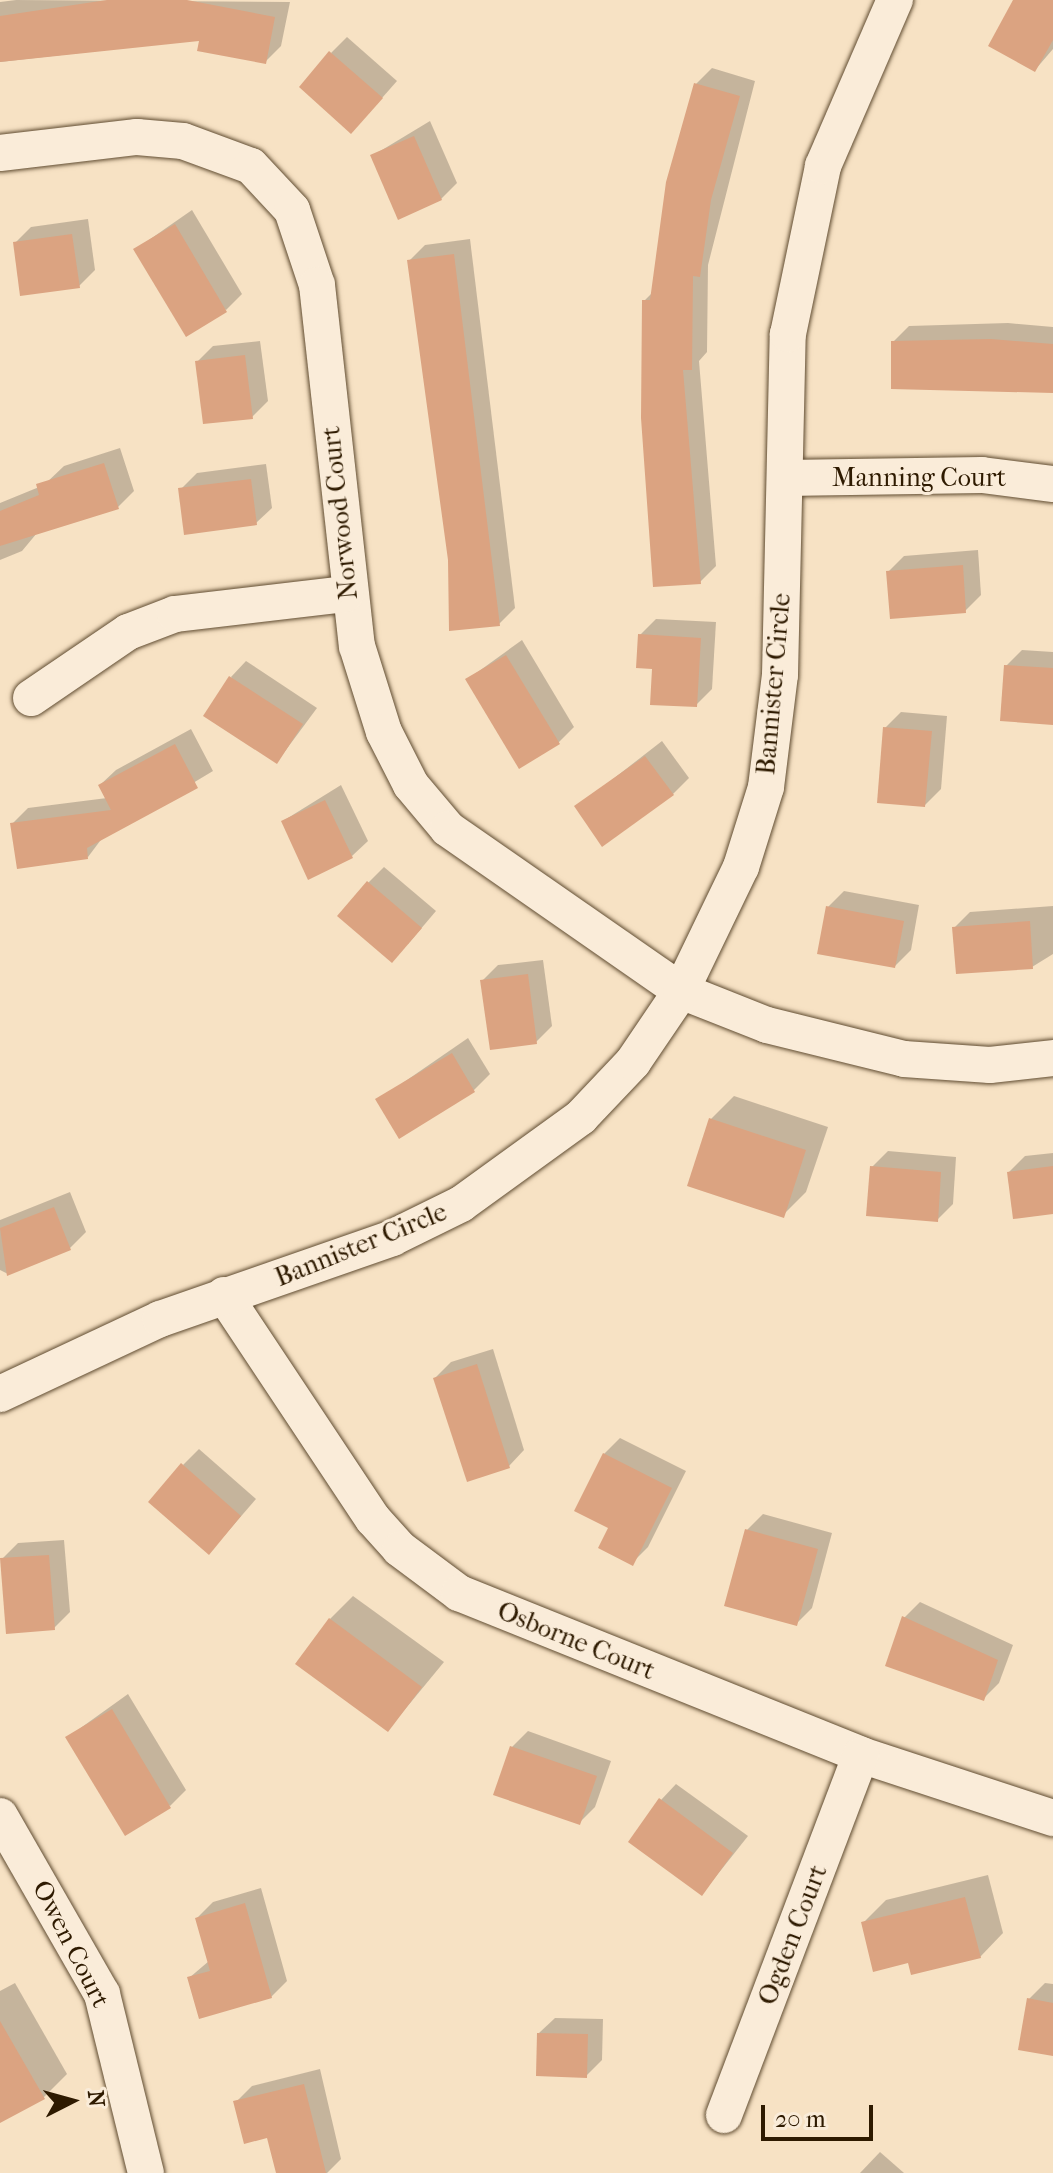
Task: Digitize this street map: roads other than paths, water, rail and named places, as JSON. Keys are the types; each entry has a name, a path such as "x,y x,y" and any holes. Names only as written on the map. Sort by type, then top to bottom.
{"street":[{"name":"Bannister Circle","path":"0,1394 224,1295 392,1238 525,1163 633,1062 681,991 741,867 766,787 780,675 788,334 811,210 839,122 895,0"},
{"name":"Norwood Court","path":"0,153 137,137 183,141 251,166 292,210 317,285 346,594 384,732 427,807 475,850 681,991 827,1044 904,1059 990,1065 1053,1058"},
{"name":"Manning Court","path":"785,478 982,475 1053,484"},
{"path":"31,698 128,632 175,614 346,594"},
{"name":"Osborne Court","path":"224,1295 373,1519 426,1570 511,1618 861,1755 1053,1818"},
{"name":"Ogden Court","path":"724,2115 861,1755"},
{"name":"Owen Court","path":"0,1816 102,1994 146,2173"}]}
